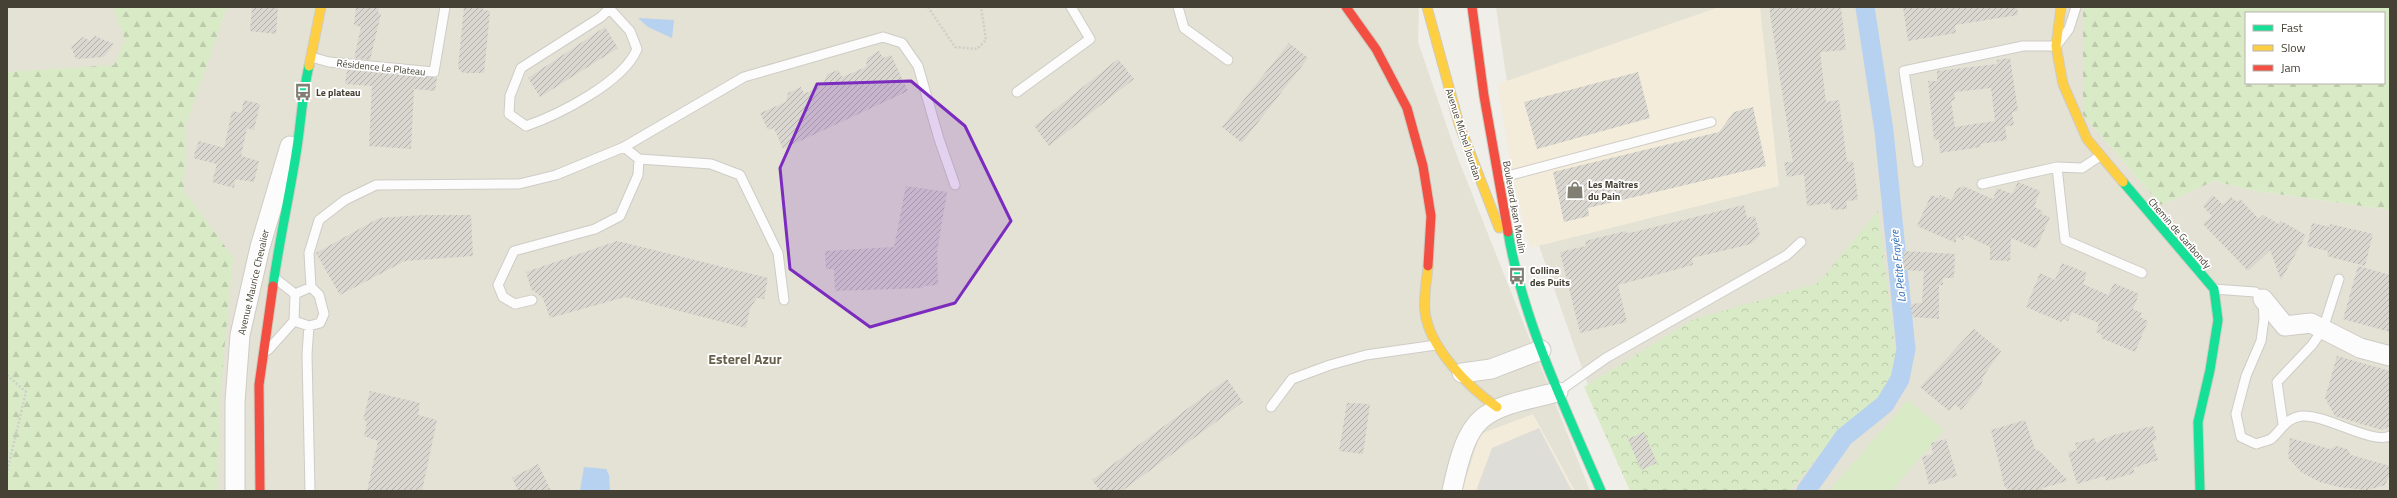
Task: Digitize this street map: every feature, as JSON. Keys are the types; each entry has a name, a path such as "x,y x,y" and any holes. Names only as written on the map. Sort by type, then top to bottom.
{"street":[{"name":"Avenue Maurice Chevalier","path":"260,491 259,385 274,277 296,154 298,126 321,7"},
{"path":"1346,7 1376,49 1407,108 1423,166 1430,216 1425,312 1436,345 1462,373 1479,395 1497,408"},
{"name":"Avenue Michel Jourdan","path":"1427,7 1459,124 1484,193 1512,258"},
{"name":"Boulevard Jean Moulin","path":"1472,7 1484,96 1500,178 1512,258 1541,350 1601,491"},
{"name":"Chemin de Garibondy","path":"2061,7 2056,46 2063,84 2087,139 2214,289"},
{"name":"Avenue Maurice Chevalier","path":"235,491 235,402 240,335 260,247 281,171 298,126"},
{"path":"2200,491 2198,422 2210,370 2218,320 2214,289"},
{"path":"2263,299 2285,326 2310,323 2360,348 2390,356"},
{"path":"1462,373 1491,369 1541,350"},
{"path":"1452,491 1459,459 1468,433 1478,422 1497,408 1558,392"}],"lane":[{"name":"Résidence Le Plateau","path":"311,57 329,62 434,72 445,7"},
{"path":"1017,92 1090,39 1071,7"},
{"path":"1178,7 1184,28 1228,60"},
{"path":"1918,162 1904,72 2023,46 2056,46 2069,29 2076,7"},
{"path":"608,8 630,31 637,49 633,59 591,95 553,117 526,126 509,114 510,96 520,68 601,17 608,8"},
{"path":"294,321 309,326 320,323 324,314 319,295 312,287 309,253 319,220 345,200 376,185 519,184 556,175 624,147 744,77 883,37 902,43 918,66 939,139 956,185"},
{"path":"1500,178 1711,122"},
{"path":"624,147 639,160 711,164 740,174 778,253 784,300"},
{"path":"1982,184 2057,167 2082,168 2100,156"},
{"path":"532,300 515,304 503,297 498,284 514,251 595,229 620,216 638,174 639,160"},
{"path":"2057,167 2065,240 2142,273"},
{"path":"1558,392 1606,358 1787,255 1801,242"},
{"path":"260,247 265,266 264,274"},
{"path":"274,277 295,294"},
{"path":"2283,424 2277,382 2312,345 2323,329 2339,279"},
{"path":"295,294 312,287"},
{"path":"2214,289 2255,292 2263,299 2264,320 2261,341 2246,376 2236,414 2241,437 2256,444 2270,439 2283,424 2291,418 2303,416 2317,417 2378,437 2390,436"},
{"path":"263,356 294,321 295,294"},
{"path":"309,326 307,354 310,491"},
{"path":"256,333 263,356"},
{"path":"1271,407 1292,379 1330,365 1366,355 1436,345"}],"path":[{"path":"928,7 955,47 977,49 986,40 981,7"},
{"path":"7,375 26,392 7,472"}],"highlighted area":[{"path":"911,81 965,126 1011,221 955,303 870,327 790,269 780,168 817,84"}],"shaded area":[{"path":"7,7 1419,7 1418,42 1457,156 1590,491 7,491"},
{"path":"1496,7 2083,7 2083,115 2161,205 2214,181 2256,191 2390,210 2390,491 1637,491 1601,422 1525,206"},
{"path":"1719,7 1760,7 1779,186 1530,248 1512,177 1498,84"},
{"path":"1533,414 1575,491 1462,491 1480,434"},
{"path":"1539,428 1572,491 1476,491 1492,448"}],"green space":[{"path":"113,7 227,7 186,125 184,191 233,257 220,396 218,491 7,491 7,72 114,65 125,40"},
{"path":"2083,7 2390,7 2390,210 2256,191 2214,181 2161,205 2083,115"},
{"path":"1878,211 1897,363 1894,382 1878,400 1838,432 1790,491 1630,491 1584,387 1692,320 1818,283"},
{"path":"1908,400 1944,430 1891,491 1829,491"}],"water":[{"path":"638,18 674,20 672,38 648,27"},
{"path":"584,467 606,469 609,475 610,491 580,491"}],"building":[{"path":"252,7 278,7 276,34 250,31"},
{"path":"356,7 379,7 378,13 381,14 370,60 354,58 361,27 354,25"},
{"path":"464,7 483,7 483,10 490,11 484,73 463,73 458,68"},
{"path":"1769,7 1841,7 1846,50 1820,52 1826,102 1839,100 1847,162 1853,161 1858,200 1846,201 1847,209 1832,210 1830,203 1807,206 1804,174 1787,177 1784,162 1793,162"},
{"path":"1903,7 2017,7 2018,15 1955,25 1956,33 1908,41"},
{"path":"605,27 618,48 540,97 528,78"},
{"path":"95,36 114,44 104,57 76,59 71,47 83,37 90,41"},
{"path":"1289,43 1308,58 1242,143 1222,127"},
{"path":"879,51 883,58 891,55 908,91 783,149 774,128 768,130 760,113 786,102 788,93 801,87 804,94 823,85 827,74 838,70 842,77 866,67 867,58"},
{"path":"2010,58 2018,111 2012,112 2014,125 2005,127 2007,140 1980,144 1981,147 1940,153 1939,139 1934,140 1928,81 1937,81 1937,71 1997,64 1997,60","holes":["1991,88 1995,121 1955,127 1951,101 1955,100 1954,92"]},
{"path":"1118,59 1134,79 1049,146 1034,126"},
{"path":"347,70 437,77 435,91 414,89 411,149 369,146 372,86 345,84"},
{"path":"1638,72 1650,118 1537,149 1524,102"},
{"path":"244,100 260,104 254,130 247,128 241,156 259,161 254,182 235,179 234,188 212,182 217,164 193,158 199,141 224,148 232,111 241,113"},
{"path":"1753,107 1766,166 1588,208 1589,216 1564,222 1553,172 1719,132 1734,112"},
{"path":"2018,182 2040,191 2034,207 2043,211 2041,214 2050,217 2036,249 2011,238 2010,261 1990,260 1990,247 1965,235 1963,240 1956,236 1956,243 1917,226 1931,195 1939,198 1940,195 1951,200 1958,187 1962,188 1963,186 1993,199 1997,188 2012,194"},
{"path":"906,186 947,192 937,252 938,285 923,286 923,288 835,291 834,269 826,269 825,251 894,247"},
{"path":"2213,195 2223,205 2231,197 2237,202 2240,199 2259,219 2263,215 2279,224 2281,221 2306,235 2281,280 2270,250 2248,271 2203,224 2212,216 2203,206"},
{"path":"1744,205 1747,218 1755,216 1760,235 1751,244 1692,258 1693,265 1618,285 1627,322 1580,333 1560,252 1586,246 1585,241 1626,231 1626,233 1634,232"},
{"path":"423,215 471,215 473,256 405,261 340,295 316,253 379,218"},
{"path":"2312,223 2330,227 2330,224 2373,234 2365,266 2327,256 2328,251 2307,246"},
{"path":"617,241 768,278 764,299 757,298 750,308 746,328 625,297 550,318 543,298 531,289 526,272"},
{"path":"1904,251 1955,254 1954,278 1943,278 1943,285 1939,285 1939,319 1913,317 1910,304 1922,303 1924,271 1904,270"},
{"path":"2062,263 2087,273 2083,284 2108,295 2114,283 2139,294 2133,309 2142,313 2140,317 2148,321 2135,352 2101,338 2102,335 2096,332 2099,323 2072,312 2068,321 2063,319 2061,322 2026,307 2040,273 2055,280"},
{"path":"2358,266 2390,275 2390,332 2343,319"},
{"path":"1974,329 2001,351 1984,375 1981,386 1961,410 1955,404 1949,411 1920,387"},
{"path":"2337,356 2390,371 2390,426 2382,430 2335,416 2325,398"},
{"path":"1227,379 1243,402 1122,491 1100,491 1092,480"},
{"path":"370,391 420,403 418,415 437,420 422,491 367,491 378,441 364,436 367,421 363,420"},
{"path":"1347,403 1370,404 1363,454 1339,451"},
{"path":"2025,420 2035,449 2040,451 2068,481 2042,488 2043,491 2008,491 2007,487 2005,488 1991,430"},
{"path":"2153,426 2157,440 2152,441 2158,460 2133,468 2135,473 2106,481 2105,476 2077,484 2068,452 2077,450 2075,443 2095,438 2096,443 2113,435"},
{"path":"1644,432 1657,463 1641,470 1628,439"},
{"path":"2290,438 2330,449 2336,446 2347,449 2351,455 2390,466 2389,476 2385,485 2367,490 2339,487 2320,482 2301,472 2288,458"},
{"path":"1946,439 1957,476 1929,485 1922,457 1933,454 1931,443"},
{"path":"538,464 551,491 518,491 512,478"}],"waterway":[{"name":"La Petite Frayère","path":"1806,491 1844,437 1885,404 1900,379 1906,349 1884,131 1865,7"}],"traffic: fast":[{"path":"273,286 296,154 309,66"},
{"path":"2123,182 2214,289 2218,320 2210,370 2198,422 2200,491"},
{"path":"1508,232 1515,266 1535,331 1560,396 1601,491"}],"traffic: slow":[{"path":"309,66 321,7"},
{"path":"1427,7 1459,124 1499,228"},
{"path":"2061,7 2056,46 2063,84 2087,139 2123,182"},
{"path":"1428,266 1425,312 1428,325 1434,339 1452,366 1463,378 1474,389 1497,407"}],"traffic: jam":[{"path":"1346,7 1376,49 1407,108 1423,166 1431,216 1428,266"},
{"path":"1472,7 1484,96 1508,232"},
{"path":"260,491 259,385 273,286"}],"place":[{"name":"Le plateau","path":"303,92"},
{"name":"Les Maîtres du Pain","path":"1575,190"},
{"name":"Colline des Puits","path":"1517,276"}],"district":[{"name":"Esterel Azur","path":"745,359"}]}
